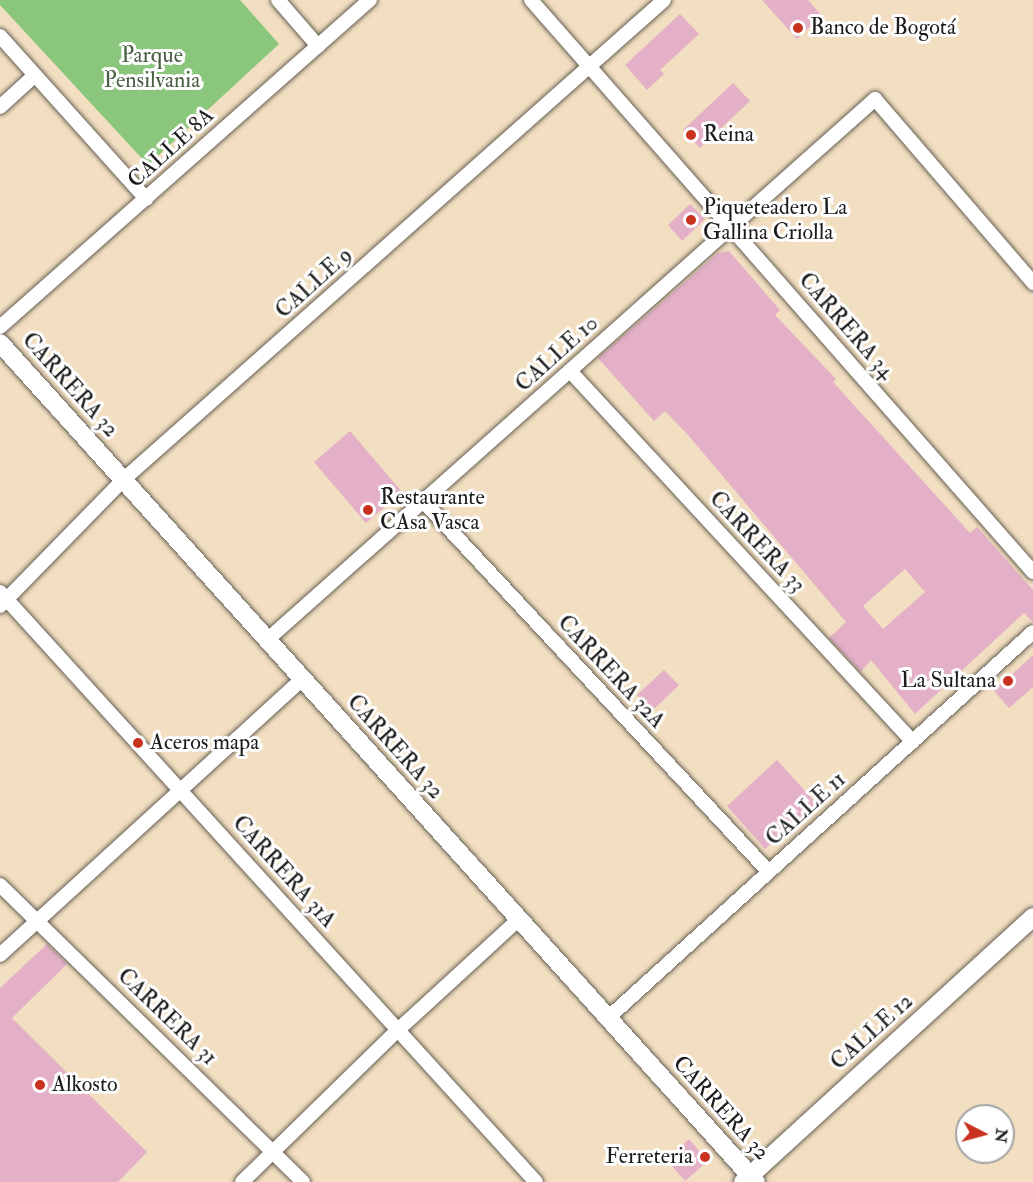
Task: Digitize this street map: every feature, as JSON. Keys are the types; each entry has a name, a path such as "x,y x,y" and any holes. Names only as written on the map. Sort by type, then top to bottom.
{"street":[{"path":"278,0 318,46"},
{"name":"CALLE 8A","path":"0,327 370,0"},
{"name":"CARRERA 34","path":"531,0 1033,572"},
{"name":"CALLE 9","path":"2,599 123,480 664,0"},
{"path":"0,36 146,199"},
{"path":"0,106 34,76"},
{"name":"CALLE 10","path":"267,640 570,371 730,225 875,99 1033,283"},
{"name":"CARRERA 32","path":"0,343 608,1018 750,1180"},
{"name":"CARRERA 33","path":"570,371 913,742"},
{"name":"CARRERA 32A","path":"423,501 768,871"},
{"name":"CARRERA 31A","path":"2,599 180,789 536,1182"},
{"name":"CALLE 11","path":"608,1018 1033,632"},
{"path":"0,955 36,919 302,679"},
{"name":"CARRERA 31","path":"0,885 274,1150 303,1182"},
{"name":"CALLE 12","path":"750,1180 1033,917"},
{"path":"242,1182 399,1029 519,919"}],"green space":[{"name":"Parque Pensilvania","path":"0,0 240,0 279,44 148,165 0,5"}],"building":[{"name":"Banco de Bogotá","path":"762,0 808,0 822,16 797,39"},
{"path":"680,14 699,34 660,70 664,74 647,90 625,65"},
{"path":"733,83 750,101 700,148 683,130"},
{"path":"690,204 705,219 682,241 668,225"},
{"path":"729,251 780,310 775,315 836,379 833,382 970,533 977,527 1033,590 1033,622 1024,613 915,714 871,660 861,672 829,638 846,622 688,435 665,411 654,421 598,358 718,253","holes":["905,569 925,592 883,629 863,606"]},
{"path":"350,431 402,492 366,523 314,462"},
{"path":"1033,655 1033,687 1009,708 994,691"},
{"path":"664,670 679,685 652,711 637,695"},
{"path":"777,760 816,803 765,849 727,806"},
{"name":"Alkosto","path":"47,944 67,964 12,1018 147,1152 118,1182 0,1182 0,988"},
{"path":"689,1139 708,1161 685,1181 666,1159"}],"place":[{"name":"Banco de Bogotá","path":"798,28"},
{"name":"Reina","path":"691,135"},
{"name":"Piqueteadero La Gallina Criolla","path":"691,220"},
{"name":"Restaurante CAsa Vasca","path":"368,510"},
{"name":"La Sultana","path":"1008,681"},
{"name":"Aceros mapa","path":"138,743"},
{"name":"Alkosto","path":"40,1085"},
{"name":"Ferreteria","path":"705,1157"}]}
